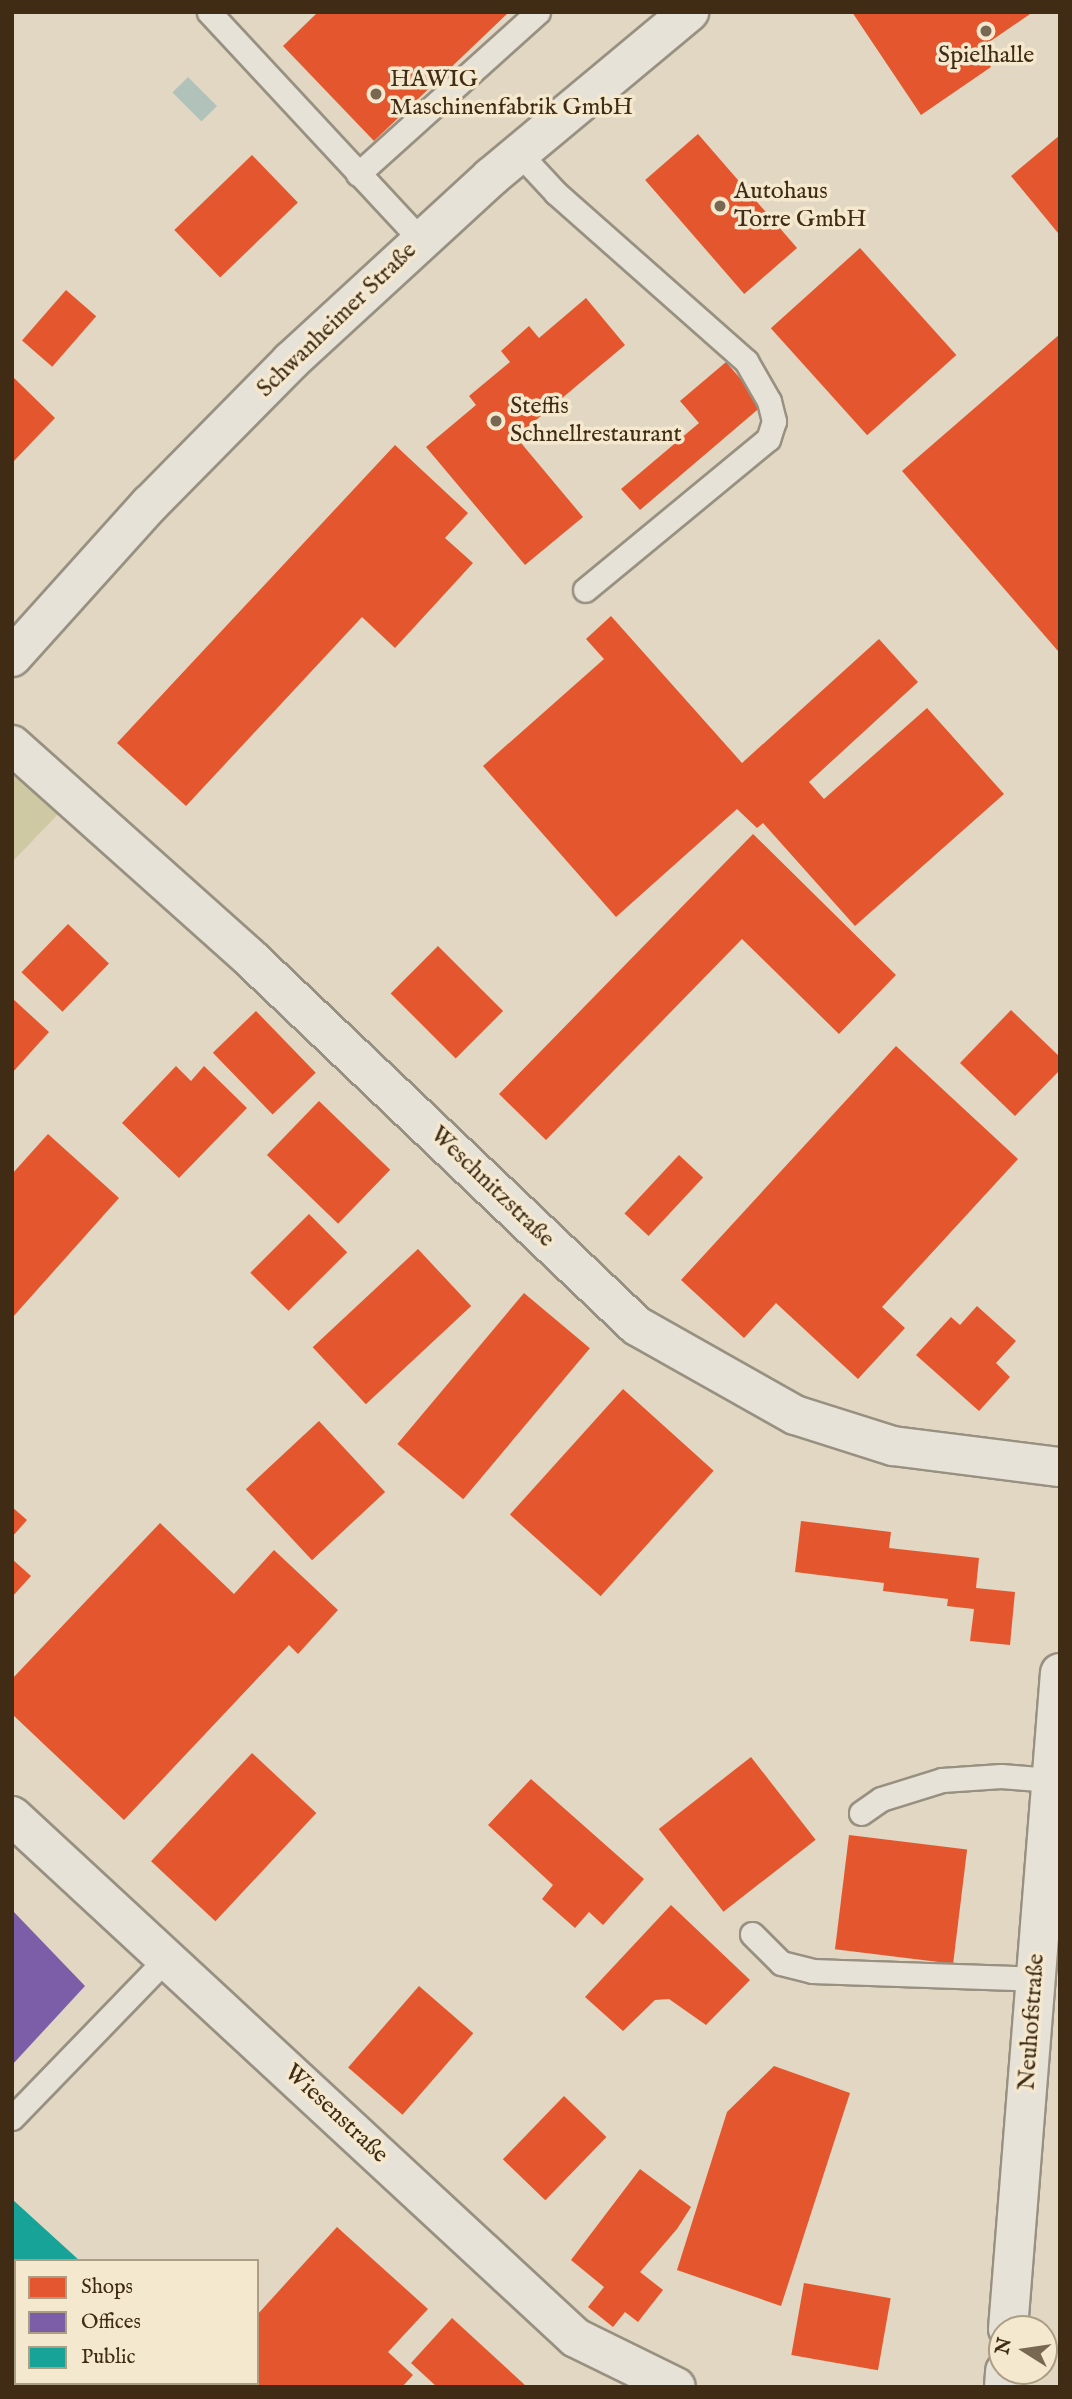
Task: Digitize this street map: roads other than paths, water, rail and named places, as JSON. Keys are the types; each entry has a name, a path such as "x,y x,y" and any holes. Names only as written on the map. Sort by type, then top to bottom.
{"street":[{"name":"Schwanheimer Straße","path":"12,657 150,504 272,380 421,240 519,153 689,12"},
{"name":"Weschnitzstraße","path":"12,745 238,946 637,1326 795,1415 893,1446 1060,1467"},
{"name":"Neuhofstraße","path":"1009,2315 1060,1673"},
{"name":"Wiesenstraße","path":"12,1816 576,2338 676,2387"}],"lane":[{"path":"209,12 421,240"},
{"path":"358,174 538,12"},
{"path":"519,153 556,194 746,361 769,401 774,421 768,439 584,590"},
{"path":"861,1813 881,1799 942,1780 1001,1776 1051,1780"},
{"path":"752,1934 781,1963 812,1971 1036,1979"},
{"path":"12,2118 167,1958"}],"place":[{"name":"Spielhalle","path":"986,31"},
{"name":"HAWIG Maschinenfabrik GmbH","path":"376,94"},
{"name":"Autohaus Torre GmbH","path":"720,206"},
{"name":"Steffis Schnellrestaurant","path":"496,421"}]}
